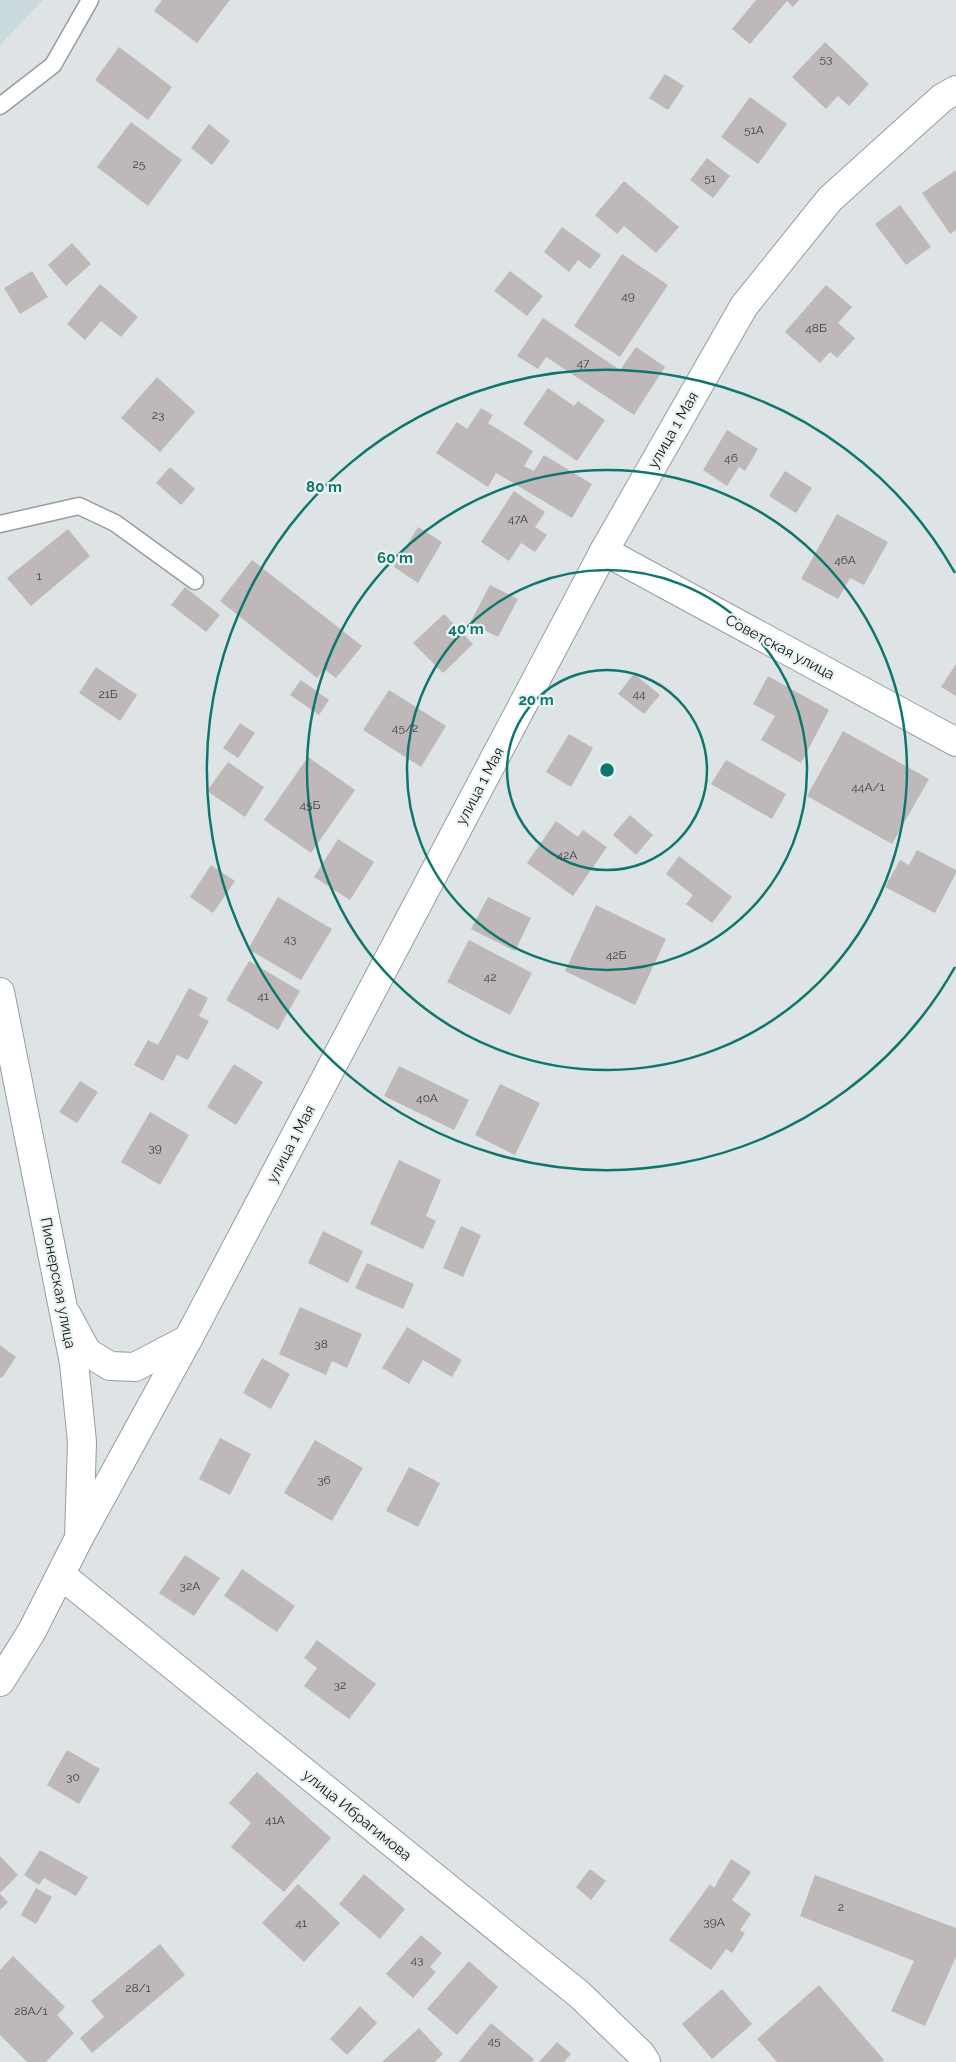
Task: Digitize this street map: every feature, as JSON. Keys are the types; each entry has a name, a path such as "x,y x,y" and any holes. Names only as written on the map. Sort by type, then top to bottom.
{"street":[{"name":"улица 1 Мая","path":"79,1538 188,1339 604,552 744,306 830,199 942,98 956,90"},
{"name":"Советская улица","path":"604,552 956,742"},
{"name":"Пионерская улица","path":"0,992 74,1363 82,1442 79,1538 61,1575"},
{"path":"62,1307 87,1352 110,1366 135,1367 188,1339"},
{"path":"0,1682 32,1632 61,1575"},
{"name":"улица Ибрагимова","path":"61,1575 580,1995 646,2062"}],"lane":[{"path":"0,106 53,65 90,0"},
{"path":"0,524 79,506 115,523 195,581"}],"shaded area":[{"path":"0,0 43,0 0,45"}],"building":[{"path":"162,0 230,0 197,43 154,11"},
{"path":"756,0 799,0 793,7 787,1 750,44 732,29"},
{"path":"825,42 869,84 849,106 838,96 826,109 792,77"},
{"path":"119,47 172,87 148,120 95,80"},
{"path":"665,74 684,86 668,110 649,98"},
{"path":"750,97 787,124 758,164 721,137"},
{"path":"131,122 182,160 148,206 97,167"},
{"path":"209,124 230,141 212,165 191,148"},
{"path":"707,158 730,176 713,198 690,180"},
{"path":"956,170 956,230 950,234 922,193"},
{"path":"624,181 679,227 656,253 624,226 617,234 595,215"},
{"path":"900,205 931,247 906,265 875,224"},
{"path":"562,227 601,255 590,269 578,260 569,272 544,252"},
{"path":"72,243 91,264 66,286 48,265"},
{"path":"622,254 668,285 620,357 574,326"},
{"path":"32,271 48,297 20,314 4,288"},
{"path":"510,271 543,296 527,316 494,291"},
{"path":"100,284 138,317 121,337 101,321 85,340 67,324"},
{"path":"826,285 852,307 838,323 855,338 837,358 830,352 820,363 785,332"},
{"path":"543,318 620,370 636,347 665,367 634,415 546,357 538,369 517,356"},
{"path":"157,377 195,412 160,452 121,418"},
{"path":"548,388 574,406 578,401 605,420 577,461 523,424"},
{"path":"481,408 493,415 488,423 533,451 524,466 534,471 544,455 592,484 572,518 496,473 488,487 436,453 457,422 467,429"},
{"path":"727,430 758,449 745,471 739,467 727,486 703,470"},
{"path":"170,467 195,489 181,505 156,483"},
{"path":"785,471 812,488 796,513 769,496"},
{"path":"514,491 545,512 535,527 547,535 535,552 521,543 509,561 481,542"},
{"path":"837,514 888,542 864,585 850,578 838,599 801,579"},
{"path":"418,527 442,542 418,583 394,567"},
{"path":"68,529 90,556 31,606 7,578"},
{"path":"252,560 362,646 336,678 324,669 317,678 220,601"},
{"path":"490,585 518,599 498,637 470,623"},
{"path":"185,587 220,615 206,632 171,605"},
{"path":"444,614 473,644 443,673 413,643"},
{"path":"956,664 956,696 941,687"},
{"path":"96,667 137,695 120,721 79,693"},
{"path":"634,674 660,695 644,714 618,694"},
{"path":"768,676 829,710 801,763 761,740 775,716 753,704"},
{"path":"301,680 329,700 319,715 290,695"},
{"path":"389,690 446,726 421,767 363,730"},
{"path":"240,723 255,733 238,758 223,748"},
{"path":"843,731 929,779 892,844 807,796"},
{"path":"569,734 593,748 571,787 546,772"},
{"path":"308,757 355,790 311,853 264,820"},
{"path":"726,760 786,794 772,819 711,784"},
{"path":"228,762 264,787 245,817 207,791"},
{"path":"630,815 653,835 636,855 613,835"},
{"path":"556,821 578,837 583,830 607,847 573,896 527,863"},
{"path":"338,839 374,862 350,900 314,877"},
{"path":"917,850 956,870 935,913 885,887 900,860 909,865"},
{"path":"679,856 732,897 712,923 686,904 693,895 666,874"},
{"path":"211,865 235,881 213,913 190,897"},
{"path":"278,897 332,929 301,980 248,949"},
{"path":"488,897 531,918 515,951 471,929"},
{"path":"596,905 666,939 635,1005 565,971"},
{"path":"469,940 532,973 510,1015 447,982"},
{"path":"249,961 300,991 278,1030 226,1000"},
{"path":"189,988 208,998 199,1016 209,1021 188,1060 177,1055 163,1081 134,1065 148,1040 158,1045"},
{"path":"234,1064 263,1082 236,1125 207,1107"},
{"path":"399,1066 469,1100 454,1130 384,1096"},
{"path":"80,1081 98,1092 77,1123 59,1112"},
{"path":"500,1084 540,1103 515,1155 475,1135"},
{"path":"150,1112 189,1135 160,1185 121,1162"},
{"path":"399,1160 441,1180 426,1216 436,1221 423,1249 370,1224"},
{"path":"461,1226 481,1235 463,1277 443,1268"},
{"path":"323,1231 363,1251 348,1283 308,1263"},
{"path":"367,1263 414,1284 403,1309 355,1288"},
{"path":"300,1307 362,1334 347,1368 332,1361 326,1375 279,1354"},
{"path":"407,1327 462,1360 452,1377 423,1360 409,1384 382,1368"},
{"path":"0,1345 16,1357 2,1378 0,1377"},
{"path":"262,1358 290,1374 271,1409 243,1393"},
{"path":"220,1438 251,1454 230,1495 199,1479"},
{"path":"315,1440 363,1468 332,1521 284,1493"},
{"path":"409,1467 440,1483 418,1527 386,1511"},
{"path":"185,1555 220,1578 194,1616 159,1593"},
{"path":"242,1569 295,1606 277,1632 224,1596"},
{"path":"317,1640 376,1684 349,1719 304,1686 317,1668 304,1658"},
{"path":"67,1750 100,1769 79,1804 47,1785"},
{"path":"257,1772 331,1838 284,1892 231,1847 251,1823 229,1803"},
{"path":"40,1850 88,1877 76,1896 44,1878 39,1885 24,1875"},
{"path":"0,1856 18,1875 0,1893"},
{"path":"731,1859 751,1872 732,1900 751,1914 740,1930 745,1933 732,1953 726,1949 711,1970 669,1940 710,1884 714,1888"},
{"path":"590,1869 606,1881 591,1900 576,1887"},
{"path":"364,1874 405,1909 380,1939 339,1904"},
{"path":"815,1875 956,1928 956,1957 925,2026 891,2011 914,1961 800,1916"},
{"path":"298,1884 340,1923 304,1962 262,1923"},
{"path":"36,1888 52,1897 36,1924 21,1915"},
{"path":"0,1894 8,1902 0,1910"},
{"path":"421,1935 442,1953 430,1967 436,1972 413,1998 386,1974"},
{"path":"160,1944 185,1975 92,2053 80,2038 104,2017 91,2001"},
{"path":"13,1956 65,2007 57,2015 74,2033 46,2062 27,2062 0,2035 0,1970"},
{"path":"469,1961 498,1987 457,2035 427,2009"},
{"path":"819,1985 884,2060 882,2062 777,2062 757,2039"},
{"path":"722,1989 752,2024 712,2059 682,2024"},
{"path":"360,2006 377,2023 347,2055 330,2039"},
{"path":"491,2023 534,2059 532,2062 459,2062"},
{"path":"419,2028 443,2054 435,2062 382,2062"},
{"path":"557,2042 571,2054 564,2062 539,2062"}]}
